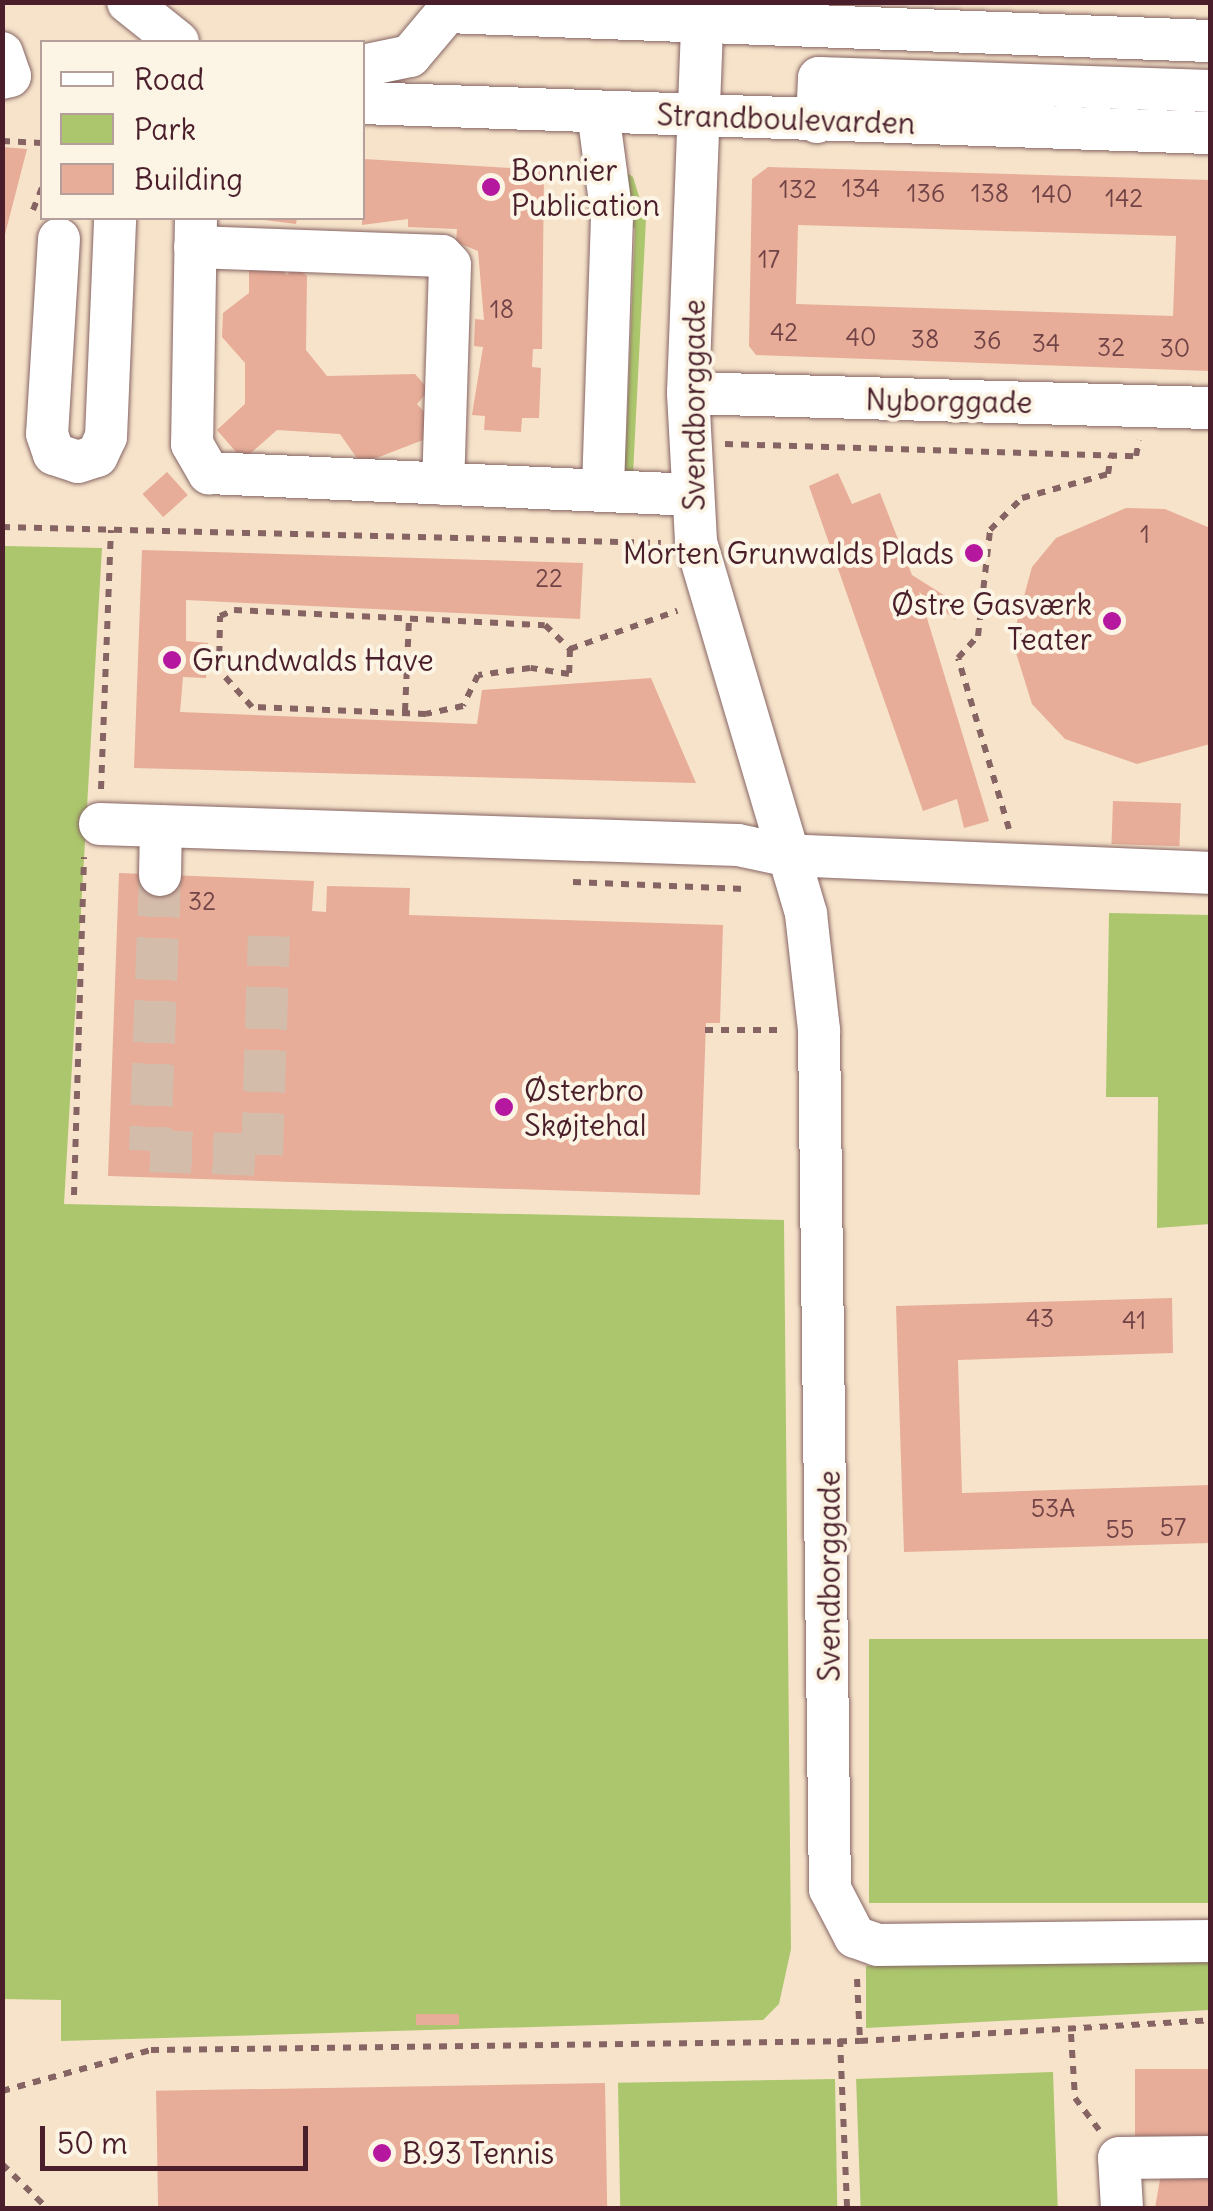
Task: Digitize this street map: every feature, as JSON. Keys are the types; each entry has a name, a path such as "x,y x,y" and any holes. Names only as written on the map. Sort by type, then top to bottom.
{"street":[{"path":"128,2 176,40"},
{"path":"365,65 410,56 447,12 702,11 1003,18 1128,38 1210,41"},
{"name":"Svendborggade","path":"702,11 702,117 688,394 696,542 709,599 806,914 820,1030 830,1890 855,1938"},
{"path":"1128,38 1129,131"},
{"path":"2,52 10,76 2,78"},
{"path":"817,122 819,78 1210,91"},
{"name":"Strandboulevarden","path":"365,103 1210,134"},
{"path":"598,112 612,217 602,491"},
{"path":"58,238 47,434 54,454 78,462 98,456 106,437 115,220"},
{"path":"442,484 450,265 442,256 195,232 199,466 220,477 693,495"},
{"name":"Nyborggade","path":"688,394 1210,408"},
{"path":"100,824 738,845 786,855 1210,873"},
{"path":"160,875 161,826"},
{"path":"855,1938 878,1945 1210,1941"},
{"path":"1122,2208 1119,2158 1210,2157"}],"path":[{"path":"2,141 40,143"},
{"path":"689,444 1136,456 1144,406"},
{"path":"1020,866 958,658 978,636 990,530 1022,498 1108,474 1111,455"},
{"path":"2,527 696,542"},
{"path":"74,1195 88,865 80,844 100,824 110,530"},
{"path":"570,650 709,599"},
{"path":"220,616 545,625 570,650 568,674 530,668 478,676 463,706 405,711 252,708 219,670 220,616"},
{"path":"405,711 408,619"},
{"path":"705,1030 820,1030"},
{"path":"855,1938 860,2041"},
{"path":"2,2091 152,2050 860,2041 1071,2034 1210,2020"},
{"path":"1071,2034 1075,2098 1119,2158"},
{"path":"840,2040 848,2208"},
{"path":"2,2164 46,2208"}],"green space":[{"path":"615,164 633,177 646,219 633,474 615,474 626,446 635,229 623,213"},
{"path":"3,546 102,548 64,1204 784,1220 791,1949 779,2004 763,2020 61,2041 61,2000 3,1999"},
{"path":"1109,913 1210,915 1210,1224 1157,1228 1158,1097 1106,1097"},
{"path":"869,1639 1210,1639 1210,1903 869,1903"},
{"path":"1191,1957 1210,1964 1210,2010 866,2028 866,1966"},
{"path":"1053,2072 1058,2208 861,2208 856,2079"},
{"path":"835,2079 837,2208 620,2208 618,2083"}],"building":[{"path":"2,147 27,149 2,246"},
{"path":"365,159 544,170 542,349 533,349 532,367 541,368 539,418 522,418 521,432 484,430 485,416 472,415 483,347 474,346 475,319 484,320 478,251 456,242 457,229 408,227 408,219 362,225"},
{"path":"768,167 1210,180 1210,371 756,355 749,346 752,179","holes":["798,225 1176,236 1173,316 796,304"]},
{"path":"263,220 297,220 296,224"},
{"path":"249,264 279,265 287,275 294,266 307,276 306,350 327,376 415,374 429,390 417,404 427,415 423,440 361,464 340,434 277,430 243,460 217,430 245,404 245,363 222,337 223,313 249,293"},
{"path":"167,472 188,495 163,517 142,494"},
{"path":"838,473 852,504 880,493 912,575 950,599 956,620 919,592 989,821 964,828 957,799 923,811 809,486"},
{"name":"Østre Gasværk Teater","path":"1126,508 1165,509 1210,528 1210,744 1137,764 1065,739 1032,704 1012,640 1032,567 1056,538"},
{"name":"Grundwalds Have","path":"142,550 583,563 580,619 186,600 186,641 208,643 206,678 183,677 180,712 477,724 482,690 651,678 696,783 134,768"},
{"path":"1113,801 1181,803 1179,846 1111,844"},
{"name":"Østerbro Skøjtehal","path":"119,873 314,881 312,911 326,912 327,886 410,888 409,915 723,925 720,1023 706,1023 700,1195 108,1176"},
{"path":"1172,1298 1173,1353 958,1360 962,1493 1210,1485 1210,1543 904,1552 896,1306"},
{"path":"416,2014 459,2014 459,2025 416,2025"},
{"path":"1135,2069 1210,2069 1210,2136 1135,2136"},
{"name":"B.93 Tennis","path":"605,2083 607,2208 158,2208 156,2091"},
{"path":"1210,2167 1210,2208 1155,2208 1162,2168"}],"tunnel":[{"path":"160,875 150,1151 262,1155 269,936"}],"place":[{"name":"Bonnier Publication","path":"491,187"},
{"name":"Morten Grunwalds Plads","path":"974,553"},
{"name":"Østre Gasværk Teater","path":"1112,621"},
{"name":"Grundwalds Have","path":"172,660"},
{"name":"Østerbro Skøjtehal","path":"504,1107"},
{"name":"B.93 Tennis","path":"382,2153"}]}
